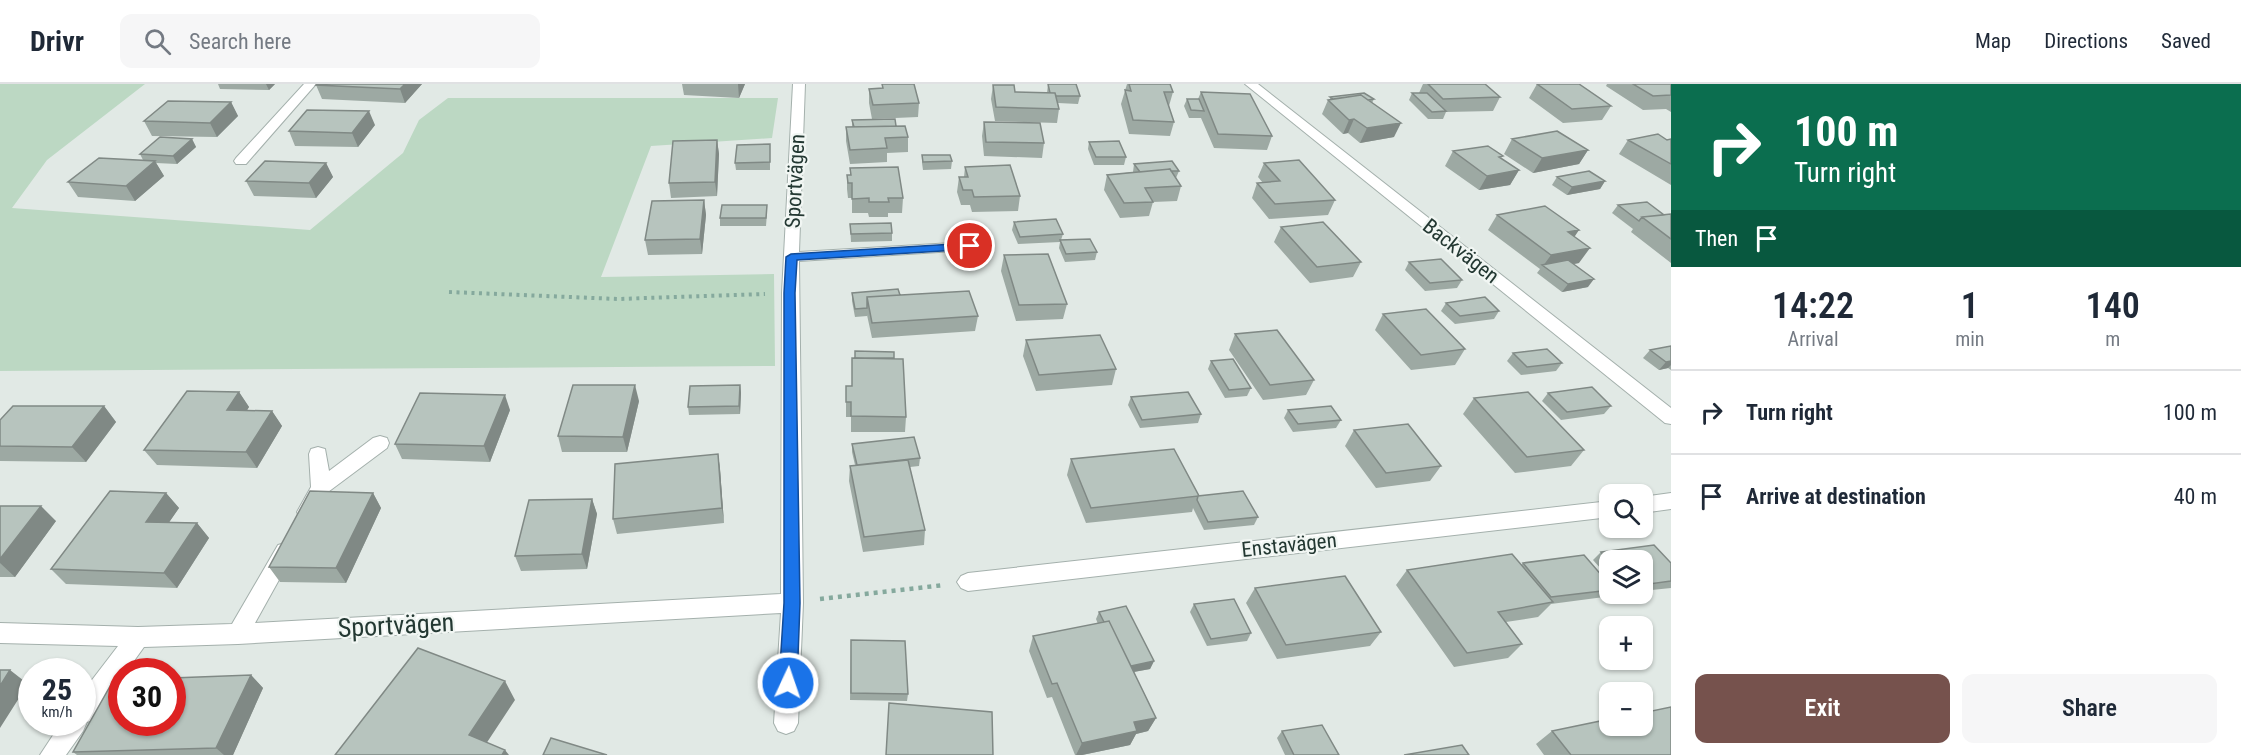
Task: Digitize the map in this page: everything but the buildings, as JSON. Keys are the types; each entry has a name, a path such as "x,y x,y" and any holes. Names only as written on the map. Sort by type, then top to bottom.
{"street":[{"path":"241,161 310,84"},
{"name":"Sportvägen","path":"786,723 792,603 789,293 799,84"},
{"name":"Backvägen","path":"1251,84 1671,418"},
{"path":"791,257 970,246"},
{"path":"238,634 321,487 380,442"},
{"path":"318,454 321,487"},
{"path":"1653,503 1671,501"},
{"name":"Enstavägen","path":"968,582 1599,510"},
{"name":"Sportvägen","path":"0,633 138,637 238,634 792,603"},
{"path":"96,694 138,637"},
{"path":"52,755 66,736"}],"path":[{"path":"448,292 618,299 789,293"},
{"path":"792,603 968,582"}],"green space":[{"path":"0,84 145,84 47,160 12,208 310,230 403,153 419,120 448,98 778,98 772,138 651,146 601,277 774,274 775,366 0,371"}],"route":[{"path":"788,683 792,603 789,293 791,257 970,246"}]}
